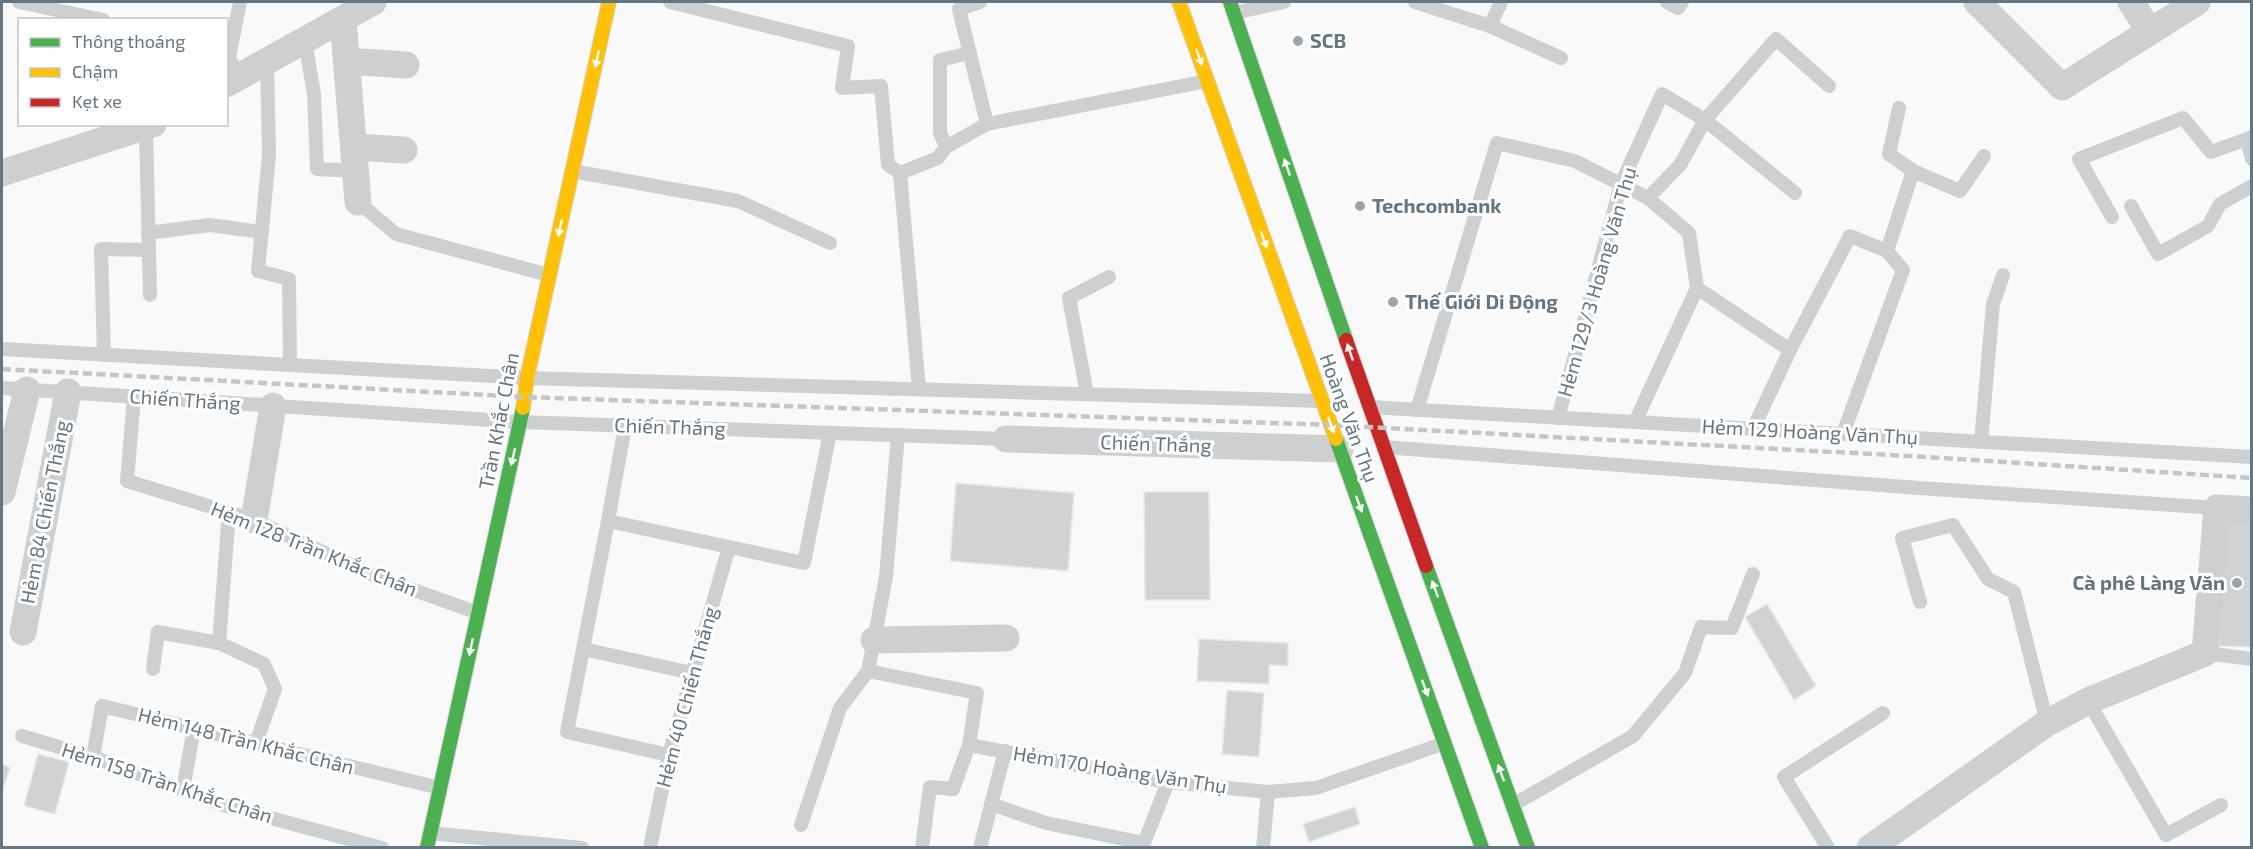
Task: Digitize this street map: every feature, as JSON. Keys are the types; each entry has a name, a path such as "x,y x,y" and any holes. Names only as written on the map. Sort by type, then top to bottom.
{"main road":[{"name":"Trần Khắc Chân","path":"427,848 521,422 527,378 609,2"},
{"name":"Hoàng Văn Thụ","path":"1179,2 1345,449 1482,848"},
{"name":"Hoàng Văn Thụ","path":"1232,8 1378,448 1528,848"}],"street":[{"path":"1977,2 2062,87 2197,2"},
{"path":"2131,2 2150,32"},
{"path":"233,81 267,60 343,20 368,3"},
{"path":"343,20 358,202"},
{"path":"347,61 406,65"},
{"path":"2,173 149,126"},
{"path":"355,159 404,150"},
{"path":"2,492 14,389"},
{"name":"Hẻm 84 Chiến Thắng","path":"22,632 68,392"},
{"path":"242,516 273,406"},
{"name":"Chiến Thắng","path":"1006,439 1345,449"},
{"path":"1870,848 2048,723 2088,701 2205,653 2217,507 2252,510"},
{"path":"874,640 1006,638"}],"lane":[{"path":"19,2 94,18"},
{"path":"233,81 229,46 240,2"},
{"path":"670,2 848,46 842,88 881,86 888,165 900,172"},
{"path":"980,2 959,9 987,124"},
{"path":"1232,8 1284,2"},
{"path":"1415,2 1490,26 1561,58"},
{"path":"1490,26 1501,2"},
{"path":"1648,198 1680,165 1704,120 1776,39 1829,86"},
{"path":"305,41 314,94 317,169 355,159"},
{"path":"946,147 940,134 940,60 970,53"},
{"path":"267,60 269,155 258,271 289,279 290,365"},
{"path":"900,172 938,158 946,147 987,124 1208,81"},
{"name":"Hẻm 129/3 Hoàng Văn Thụ","path":"1558,418 1621,184 1662,93 1704,120"},
{"path":"1899,108 1889,154 1913,171 1960,191 1984,156"},
{"path":"2112,217 2079,159 2183,118 2211,152 2249,138 2252,159"},
{"path":"1704,120 1795,192"},
{"path":"149,126 150,294"},
{"path":"1417,410 1497,143 1575,161 1648,198 1689,233 1697,288 1635,422"},
{"path":"572,171 738,201 830,243"},
{"path":"1887,251 1913,171"},
{"path":"900,172 919,390"},
{"path":"2131,206 2158,254 2208,226 2220,204 2252,186"},
{"path":"358,202 396,234 549,275"},
{"path":"148,233 210,225 262,232"},
{"path":"1753,429 1790,350 1850,236 1887,251 1903,270 1842,434"},
{"path":"104,355 101,249 149,250"},
{"path":"1981,442 1993,304 2003,275"},
{"path":"1087,394 1069,298 1109,277"},
{"path":"1697,288 1790,350"},
{"name":"Chiến Thắng","path":"2,349 527,378 1328,402"},
{"name":"Chiến Thắng","path":"14,389 521,422 1006,439"},
{"name":"Hẻm 128 Trần Khắc Chân","path":"134,397 127,481 242,516 375,576 478,613"},
{"name":"Hẻm 129 Hoàng Văn Thụ","path":"1364,406 2252,457"},
{"path":"626,426 567,732 669,754"},
{"path":"608,521 804,563 831,433"},
{"path":"801,825 840,708 868,671 886,578 898,435"},
{"path":"1378,448 1919,488 2217,507"},
{"path":"219,643 242,516"},
{"path":"1920,602 1902,537 1953,525 1988,579 2014,592 2048,723"},
{"name":"Hẻm 40 Chiến Thắng","path":"650,848 669,754 729,547"},
{"path":"1513,805 1633,736 1685,673 1701,627 1732,628 1753,574"},
{"path":"153,669 158,632 219,643 264,664 275,689 256,743"},
{"path":"583,649 692,673"},
{"path":"2205,653 2252,659"},
{"path":"868,671 977,693 969,746 953,789 930,787 922,848"},
{"path":"2088,701 2166,835 2222,805"},
{"name":"Hẻm 148 Trần Khắc Chân","path":"93,757 102,706 440,788"},
{"path":"1828,848 1784,777 1883,712"},
{"path":"183,790 194,728"},
{"name":"Hẻm 158 Trần Khắc Chân","path":"22,736 93,757 223,805 382,848"},
{"name":"Hẻm 170 Hoàng Văn Thụ","path":"969,746 1168,782 1268,792 1316,788 1445,743"},
{"path":"980,848 1005,751"},
{"path":"992,804 1046,823 1148,845 1168,782"},
{"path":"1263,848 1268,792"},
{"path":"430,832 582,848"}],"building":[{"path":"956,483 1074,493 1068,571 950,561"},
{"path":"1144,492 1209,492 1210,600 1145,600"},
{"name":"Cà phê Làng Văn","path":"2225,518 2252,519 2252,647 2219,646"},
{"path":"1767,604 1816,686 1794,700 1745,617"},
{"path":"1199,639 1288,643 1288,666 1269,665 1269,684 1197,681"},
{"path":"1227,690 1264,693 1259,757 1222,754"},
{"path":"38,754 69,762 55,814 24,806"},
{"path":"2,764 10,768 2,791"},
{"path":"1355,807 1360,824 1309,842 1303,824"}],"railway":[{"path":"2,369 524,397 1331,425 1927,457 2252,478"}],"traffic: fast":[{"path":"1230,2 1346,340"},
{"path":"427,848 523,408"},
{"path":"1336,439 1482,848"},
{"path":"1426,566 1528,848"}],"traffic: slow":[{"path":"523,408 527,378 609,2"},
{"path":"1179,2 1336,439"}],"traffic: jam":[{"path":"1346,340 1426,566"}],"place":[{"name":"SCB","path":"1298,41"},
{"name":"Techcombank","path":"1360,206"},
{"name":"Thế Giới Di Động","path":"1393,302"},
{"name":"Cà phê Làng Văn","path":"2237,583"}]}
